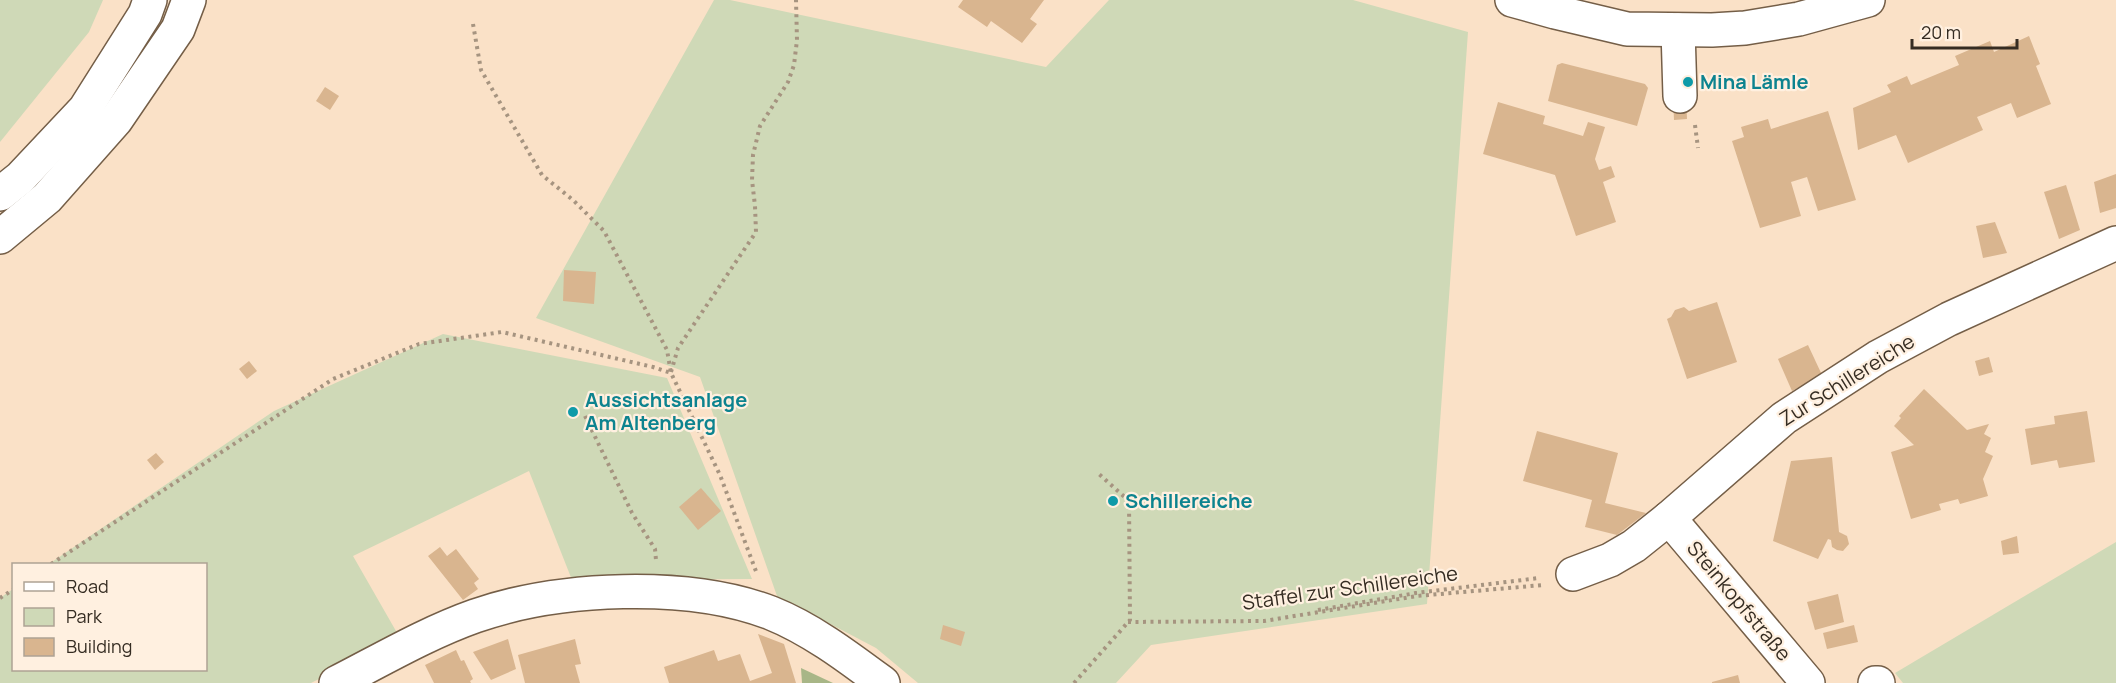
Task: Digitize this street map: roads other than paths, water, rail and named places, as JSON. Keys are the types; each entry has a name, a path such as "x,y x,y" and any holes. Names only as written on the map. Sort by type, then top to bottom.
{"street":[{"path":"0,194 20,178 85,109 145,14 150,0"},
{"path":"0,237 47,198 116,120 178,29 189,0"},
{"path":"1512,0 1627,28 1678,30 1746,28 1799,19 1868,0"},
{"path":"1678,30 1680,96"},
{"name":"Zur Schillereiche","path":"1573,574 1610,560 1634,546 1669,519 1784,418 1878,357 1949,319 2116,243"},
{"name":"Steinkopfstraße","path":"1669,519 1808,683"},
{"path":"336,683 474,616 510,605 568,594 630,592 685,594 737,603 772,614 812,635 883,683"}],"place":[{"name":"Mina Lämle","path":"1688,82"},
{"name":"Aussichtsanlage Am Altenberg","path":"573,412"},
{"name":"Schillereiche","path":"1113,501"}]}
